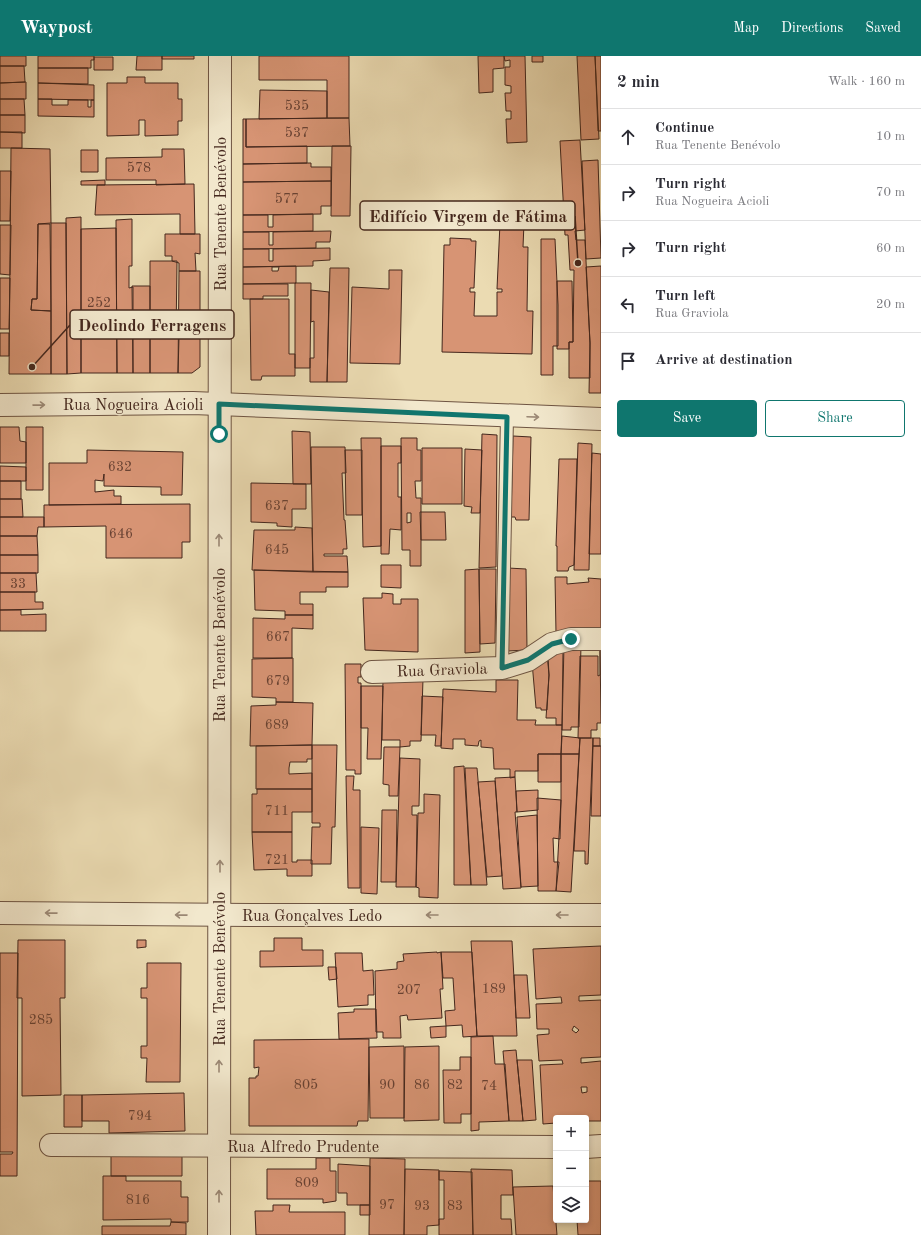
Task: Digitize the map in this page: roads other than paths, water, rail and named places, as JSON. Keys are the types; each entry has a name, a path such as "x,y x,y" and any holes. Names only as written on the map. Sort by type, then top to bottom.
{"street":[{"name":"Rua Tenente Benévolo","path":"219,1235 220,56"},
{"name":"Rua Nogueira Acioli","path":"0,405 219,404 507,417 601,419"},
{"name":"Rua Graviola","path":"372,672 502,668 528,660 552,644 558,642 571,639 601,639"},
{"name":"Rua Gonçalves Ledo","path":"0,913 220,915 601,915"},
{"name":"Rua Alfredo Prudente","path":"51,1145 553,1147"},
{"path":"589,1146 601,1146"}],"lane":[{"path":"502,668 507,417"}],"place":[{"name":"Edifício Virgem de Fátima","path":"578,263"},
{"name":"Deolindo Ferragens","path":"32,367"}]}
